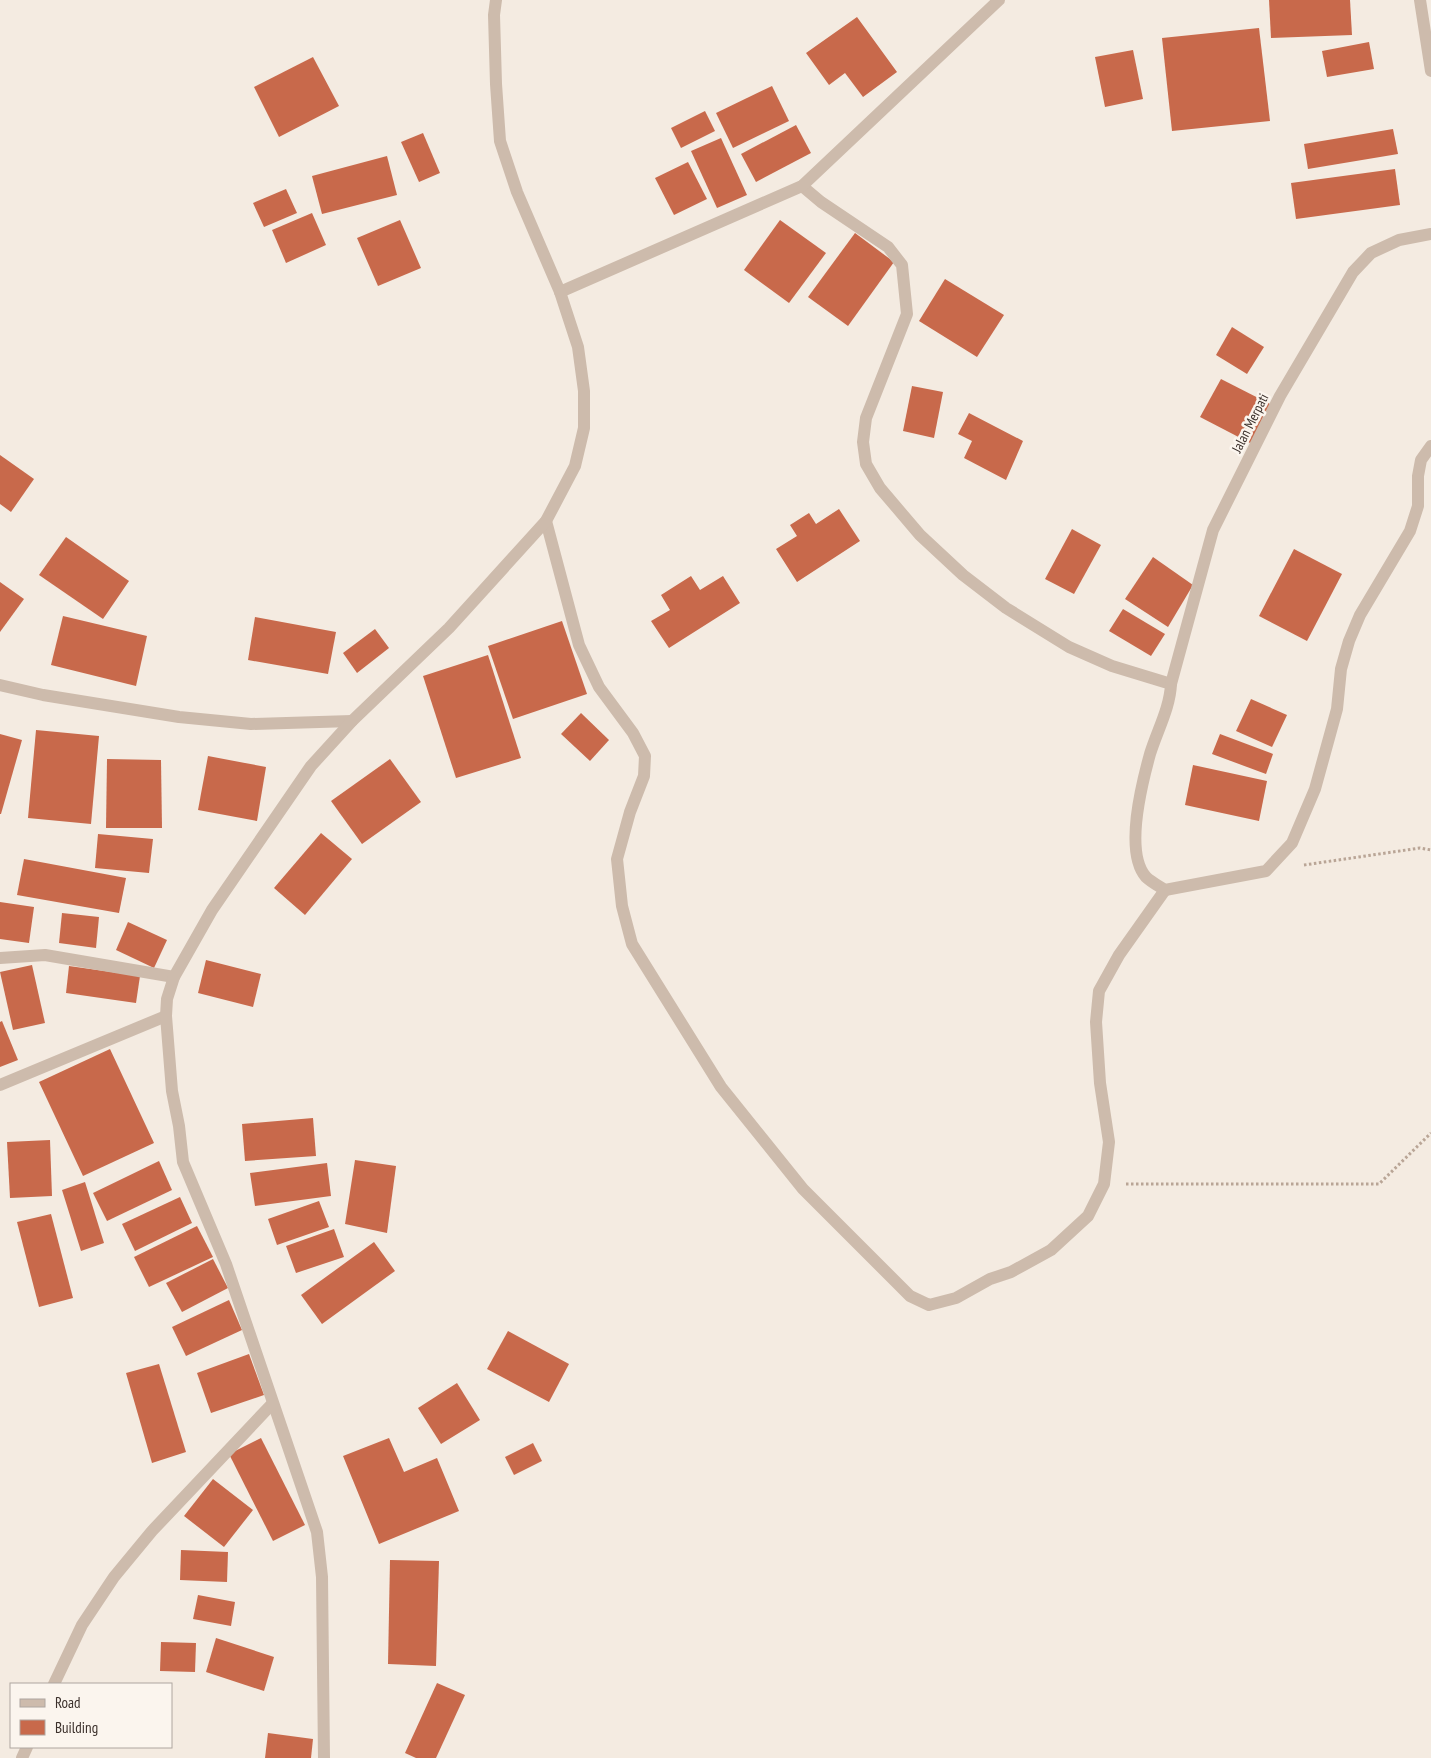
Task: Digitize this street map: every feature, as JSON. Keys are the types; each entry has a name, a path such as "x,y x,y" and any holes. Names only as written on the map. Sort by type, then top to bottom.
{"street":[{"path":"324,1758 322,1577 317,1532 226,1264 183,1162 180,1126 172,1091 166,1016 167,999 174,977 212,910 311,766 352,721 449,628 546,521 575,466 584,428 584,391 578,347 560,292 517,192 500,141 495,44 496,0"},
{"path":"560,292 802,186 999,0"},
{"path":"1420,0 1431,70"},
{"path":"802,186 821,202 888,247 902,264 907,314 866,418 863,442 866,464 880,488 920,535 962,575 1006,608 1069,647 1112,666 1171,684"},
{"name":"Jalan Merpati","path":"1165,890 1146,877 1138,861 1134,843 1139,806 1150,755 1170,696 1171,684 1213,530 1285,388 1353,272 1371,253 1392,243 1431,234"},
{"path":"546,521 579,645 599,687 634,732 645,756 644,776 630,812 617,860 622,906 632,944 721,1087 803,1189 910,1296 928,1305 956,1298 990,1279 1011,1272 1051,1250 1088,1216 1104,1184 1109,1142 1100,1083 1096,1022 1099,991 1119,955 1165,890 1266,870 1280,859 1292,843 1315,789 1338,709 1341,669 1349,641 1360,615 1410,532 1418,506 1418,476 1421,460 1431,446"},
{"path":"0,685 43,695 178,718 251,724 352,721"},
{"path":"0,958 45,955 174,977"},
{"path":"0,1085 166,1016"},
{"path":"54,1683 82,1625 114,1577 159,1524 272,1404"}],"path":[{"path":"1266,870 1420,848 1431,850"},
{"path":"1104,1184 1379,1184 1431,1132"}],"building":[{"path":"1269,0 1350,0 1352,35 1271,38"},
{"path":"857,17 897,72 863,97 845,73 829,85 806,53"},
{"path":"1259,28 1270,121 1172,131 1162,38"},
{"path":"1369,42 1374,69 1327,77 1322,51"},
{"path":"1133,50 1143,99 1105,107 1095,57"},
{"path":"313,57 339,106 279,137 254,87"},
{"path":"772,86 789,121 733,148 716,113"},
{"path":"705,111 715,131 681,148 671,128"},
{"path":"796,125 811,153 756,182 741,154"},
{"path":"1393,129 1398,154 1308,169 1304,144"},
{"path":"423,133 440,173 419,182 401,142"},
{"path":"721,138 747,195 717,208 691,151"},
{"path":"387,156 397,195 322,214 312,176"},
{"path":"688,162 707,199 674,215 655,178"},
{"path":"1395,169 1400,205 1296,219 1291,183"},
{"path":"286,189 297,213 264,227 253,203"},
{"path":"312,213 326,245 286,263 272,230"},
{"path":"400,220 421,268 378,286 357,238"},
{"path":"780,220 826,253 789,303 744,270"},
{"path":"855,233 894,262 848,326 808,297"},
{"path":"945,279 1004,315 977,357 919,321"},
{"path":"1232,327 1264,347 1247,374 1216,355"},
{"path":"1221,379 1272,405 1252,444 1200,417"},
{"path":"912,386 943,392 934,438 903,431"},
{"path":"969,413 1023,441 1006,480 964,458 972,441 958,434"},
{"path":"0,455 34,479 11,512 0,504"},
{"path":"839,509 860,541 797,582 776,549 797,536 790,525 809,513 816,524"},
{"path":"1072,529 1101,545 1074,594 1045,579"},
{"path":"66,537 129,581 103,619 39,575"},
{"path":"1294,549 1342,574 1307,641 1259,616"},
{"path":"1153,557 1193,585 1168,627 1125,599"},
{"path":"691,576 700,590 723,576 740,603 669,648 651,621 670,610 661,595"},
{"path":"0,582 24,599 0,632"},
{"path":"1123,609 1165,634 1151,656 1109,631"},
{"path":"63,616 147,636 136,686 51,665"},
{"path":"255,617 336,632 328,674 248,660"},
{"path":"562,621 587,694 513,719 488,646"},
{"path":"375,629 389,648 357,673 343,653"},
{"path":"488,655 521,758 456,778 423,676"},
{"path":"1251,699 1287,715 1272,747 1236,731"},
{"path":"581,713 609,740 590,761 561,734"},
{"path":"36,730 99,736 91,824 28,818"},
{"path":"0,734 22,740 1,814 0,814"},
{"path":"1220,734 1273,754 1266,774 1212,754"},
{"path":"208,756 266,767 257,821 198,810"},
{"path":"107,759 161,760 162,828 106,828"},
{"path":"390,759 421,802 362,844 331,801"},
{"path":"1193,765 1267,781 1259,821 1185,805"},
{"path":"321,833 352,859 305,915 274,888"},
{"path":"98,834 153,839 149,873 95,868"},
{"path":"24,859 126,878 119,913 17,895"},
{"path":"0,902 34,907 29,943 0,939"},
{"path":"62,913 99,917 96,948 59,943"},
{"path":"128,922 167,940 154,968 116,950"},
{"path":"206,960 261,974 253,1007 198,993"},
{"path":"32,965 45,1023 13,1030 0,972"},
{"path":"69,966 140,976 136,1003 66,993"},
{"path":"2,1021 18,1060 0,1067 0,1022"},
{"path":"110,1049 154,1143 83,1176 39,1082"},
{"path":"313,1118 316,1156 245,1161 242,1124"},
{"path":"50,1140 52,1196 10,1198 7,1142"},
{"path":"355,1160 396,1166 387,1233 345,1224"},
{"path":"159,1161 172,1190 107,1221 93,1193"},
{"path":"327,1163 331,1196 255,1206 250,1173"},
{"path":"85,1182 104,1243 81,1251 62,1190"},
{"path":"180,1197 192,1223 135,1251 122,1224"},
{"path":"319,1201 329,1227 277,1245 268,1219"},
{"path":"51,1214 73,1298 39,1307 17,1222"},
{"path":"197,1226 213,1257 149,1287 134,1257"},
{"path":"334,1229 344,1257 296,1273 286,1246"},
{"path":"374,1242 395,1271 322,1324 301,1295"},
{"path":"213,1259 228,1288 182,1312 166,1283"},
{"path":"229,1300 242,1330 186,1356 172,1327"},
{"path":"508,1331 569,1364 549,1402 487,1369"},
{"path":"249,1354 264,1395 211,1413 197,1373"},
{"path":"159,1364 186,1452 152,1463 126,1373"},
{"path":"457,1383 480,1420 441,1444 418,1408"},
{"path":"261,1438 305,1525 273,1541 229,1454"},
{"path":"389,1438 404,1472 437,1458 459,1511 379,1544 343,1456"},
{"path":"533,1443 542,1461 514,1475 505,1457"},
{"path":"213,1479 253,1510 224,1547 184,1516"},
{"path":"181,1550 228,1552 227,1582 180,1580"},
{"path":"390,1560 439,1561 436,1666 388,1664"},
{"path":"198,1595 235,1602 231,1626 193,1619"},
{"path":"216,1638 274,1657 264,1691 206,1672"},
{"path":"161,1642 196,1643 195,1672 160,1671"},
{"path":"437,1683 465,1695 436,1758 416,1758 405,1753"},
{"path":"268,1733 313,1739 311,1758 265,1758"}]}
